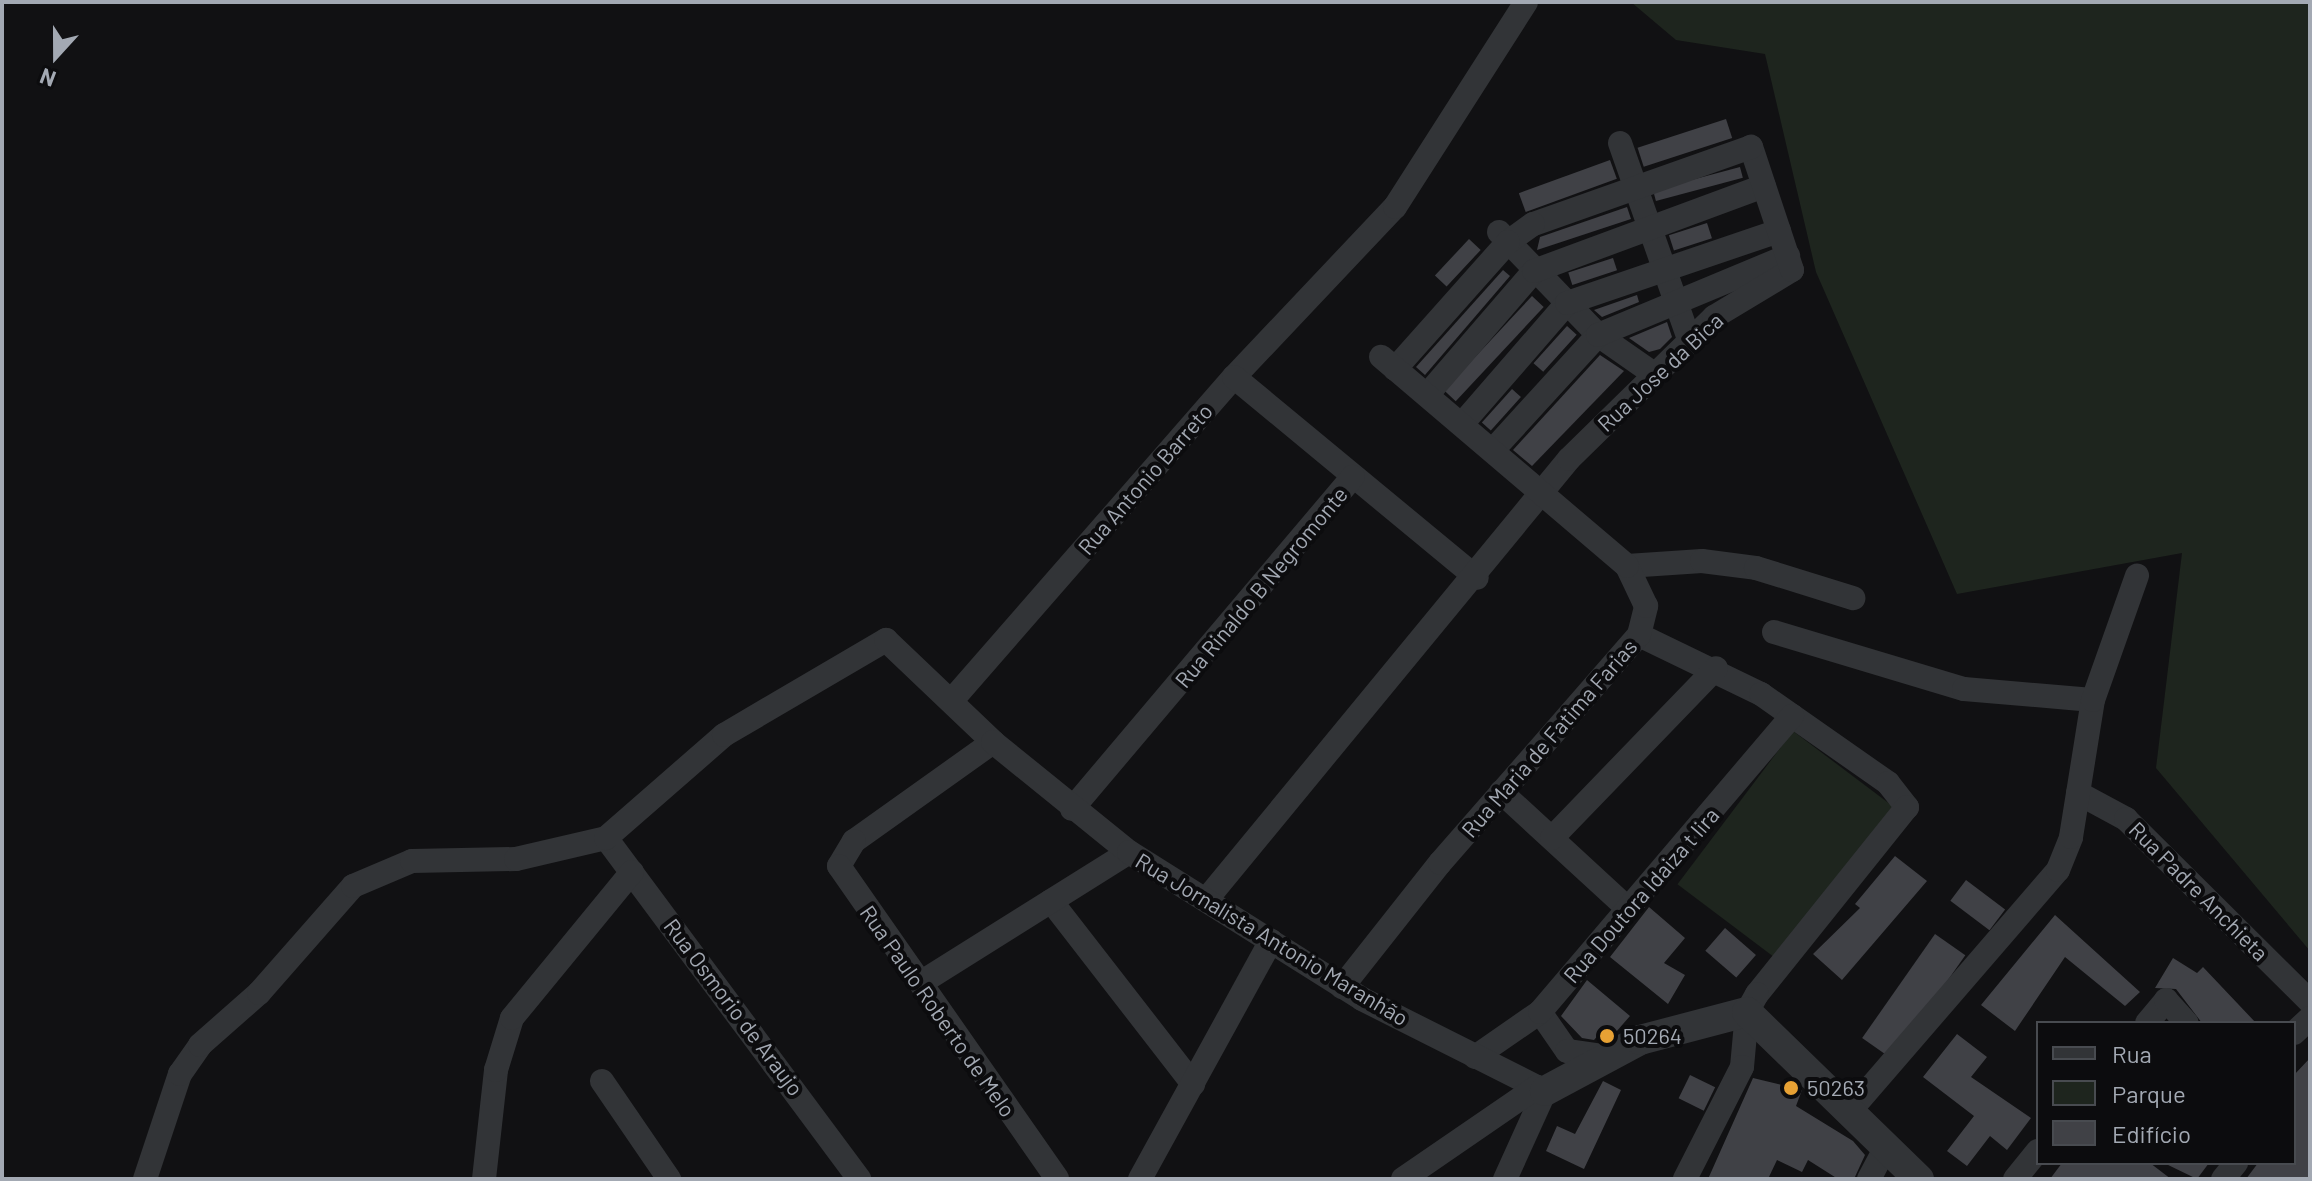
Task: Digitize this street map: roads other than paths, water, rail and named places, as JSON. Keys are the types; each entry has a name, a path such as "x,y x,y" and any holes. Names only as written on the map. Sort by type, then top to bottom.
{"street":[{"name":"Rua Antonio Barreto","path":"953,699 1234,377 1395,207 1526,2"},
{"path":"1620,143 1661,268 1689,339"},
{"path":"1493,450 1598,335 1790,263 1751,147 1503,237 1598,335 1654,374"},
{"path":"1427,395 1534,271 1647,226 1764,186"},
{"path":"1462,424 1567,303 1661,268 1779,231"},
{"name":"Rua Maria de Fatima Farias","path":"1342,987 1501,792 1639,635 1646,606 1627,566 1543,491 1388,363 1503,237"},
{"name":"Rua Jose da Bica","path":"1477,578 1543,491 1654,374 1689,339 1790,263"},
{"path":"1234,377 1353,477"},
{"name":"Rua Rinaldo B Negromonte","path":"1072,809 1353,477 1477,578"},
{"path":"1627,566 1702,561 1756,568 1853,598"},
{"path":"1850,1111 2052,879 2071,837 2093,700 2137,576"},
{"path":"1206,900 1477,578"},
{"path":"1774,632 1964,689 2093,700"},
{"path":"1639,635 1716,668 1792,716 1888,783 1907,807 1747,1012 1742,1067 1685,1179"},
{"name":"Rua Jornalista Antonio Maranhão","path":"606,838 724,735 886,640 953,699 993,742 1072,809 1129,852 1342,987 1541,1089"},
{"path":"1552,838 1716,668"},
{"name":"Rua Doutora Idaiza t lira","path":"1475,1057 1540,1012 1792,716"},
{"name":"Rua Paulo Roberto de Melo","path":"993,742 854,841 840,871 922,982 1057,1179"},
{"path":"1501,792 1627,908"},
{"name":"Rua Padre Anchieta","path":"2078,793 2120,814 2310,1002"},
{"path":"145,1179 180,1074 200,1045 259,993 353,886 412,861 568,852 606,838"},
{"name":"Rua Osmorio de Araujo","path":"606,838 859,1179"},
{"path":"922,982 1129,852"},
{"path":"484,1179 496,1070 512,1018 632,872"},
{"path":"1051,901 1193,1084"},
{"path":"1140,1179 1271,941"},
{"path":"2149,1021 2166,1000 2185,1021"},
{"path":"1540,1012 1567,1051 1604,1056"},
{"path":"1747,1012 1919,1179"},
{"path":"1403,1179 1541,1089 1604,1056 1681,1025 1747,1012"},
{"path":"602,1081 669,1179"},
{"path":"1505,1179 1541,1089"},
{"path":"1869,1179 1886,1147"},
{"path":"2015,1179 2036,1153"}],"place":[{"name":"50264","path":"1607,1036"},
{"name":"50263","path":"1791,1088"}]}
